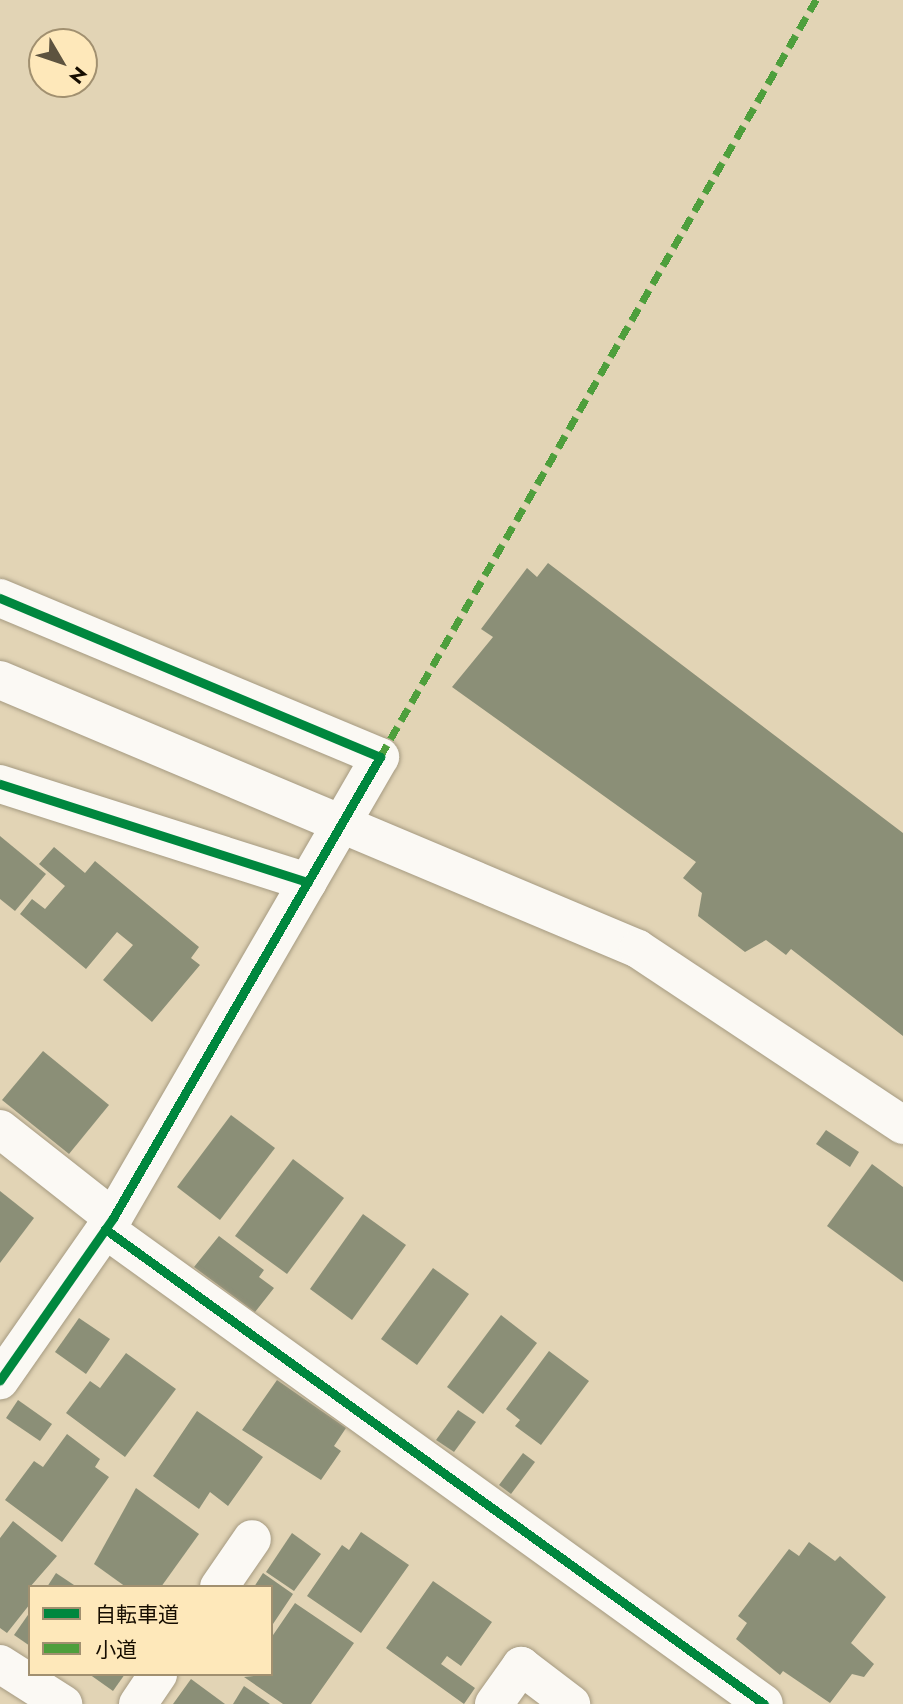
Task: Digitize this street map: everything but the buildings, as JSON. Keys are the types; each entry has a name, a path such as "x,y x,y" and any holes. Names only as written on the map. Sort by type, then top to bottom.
{"street":[{"path":"0,598 380,757 346,821 307,882 109,1223 0,1380"},
{"path":"0,680 346,821 638,949 903,1125"},
{"path":"0,784 307,882"},
{"path":"0,1129 109,1223 764,1704"},
{"path":"220,1585 252,1539"},
{"path":"0,1664 63,1704"},
{"path":"494,1704 521,1666 571,1704"},
{"path":"138,1704 157,1676"}],"marked path":[{"path":"380,757 816,0"}],"cycle path":[{"path":"0,598 380,757 113,1218 0,1380"},
{"path":"0,784 308,882"},
{"path":"105,1229 764,1704"}]}
